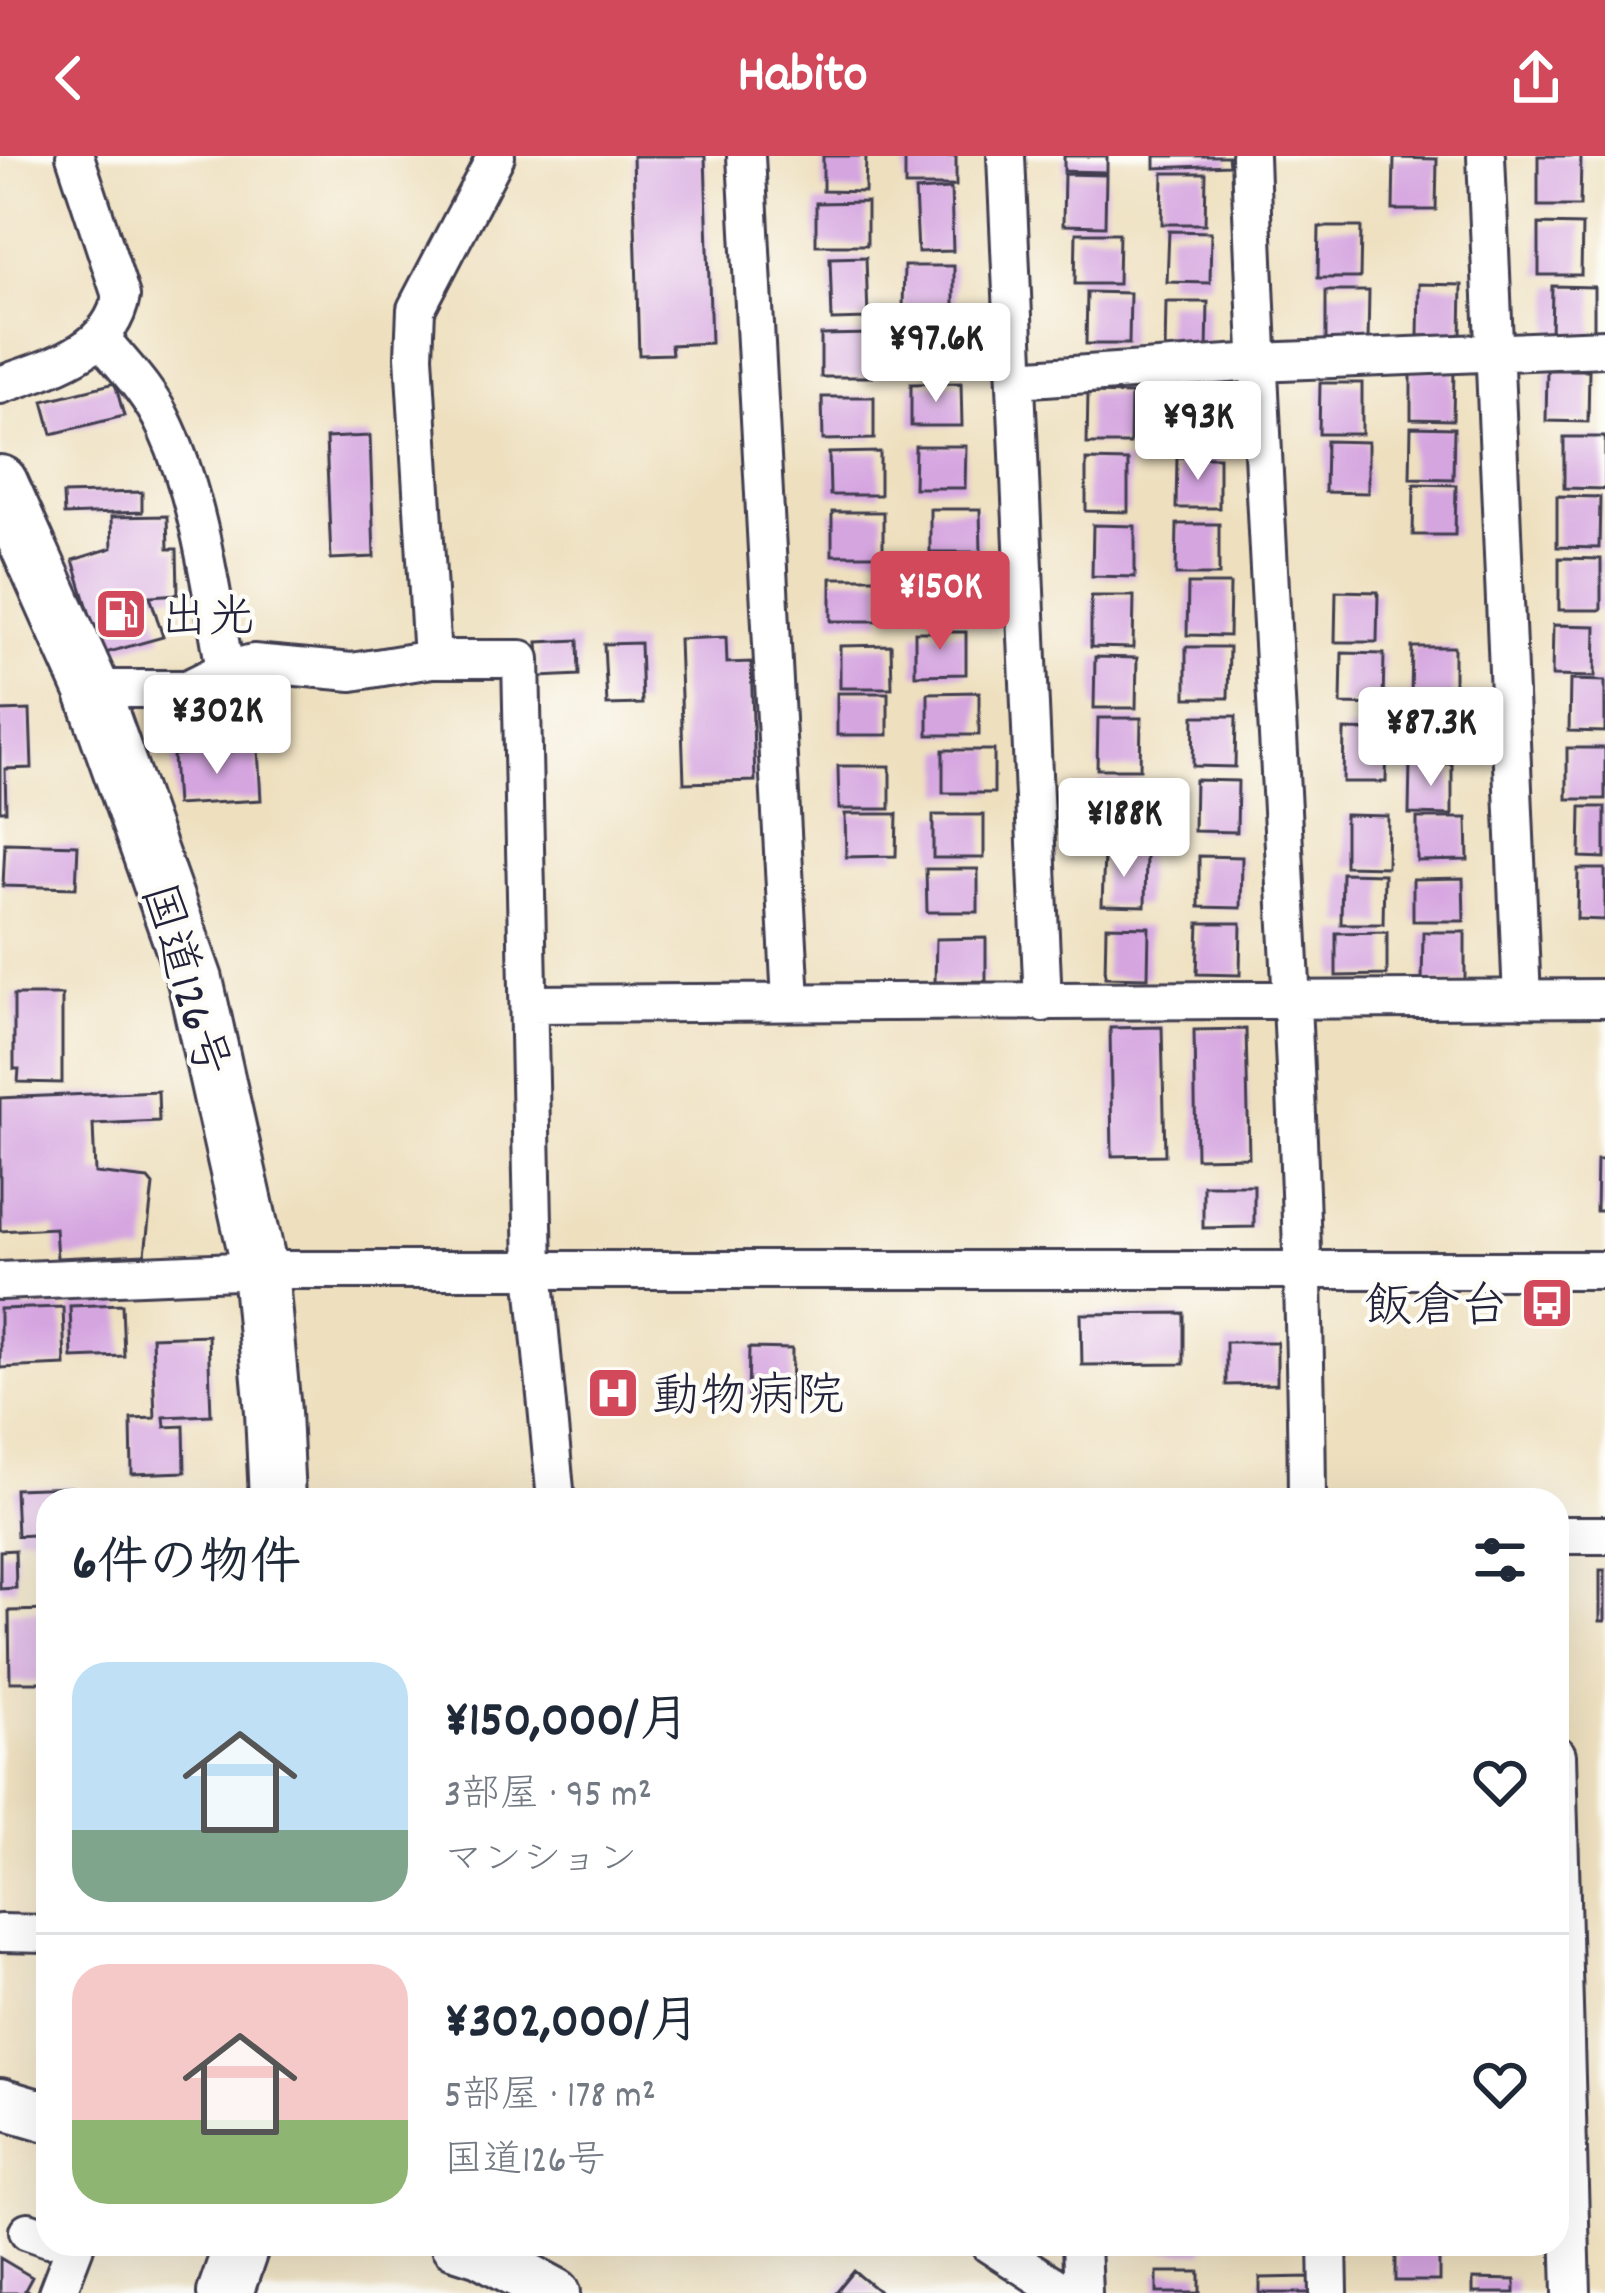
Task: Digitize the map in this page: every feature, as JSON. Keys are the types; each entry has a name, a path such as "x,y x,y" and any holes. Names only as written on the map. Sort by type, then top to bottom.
{"highway":[{"name":"国道126号","path":"0,483 92,689 195,980 260,1270 276,1488"},
{"path":"225,2293 238,2256"}],"main road":[{"path":"0,2103 36,2114"},
{"path":"488,2256 556,2293"}],"street":[{"path":"0,385 61,363 101,339 117,320 121,296 75,156"},
{"path":"432,659 414,356 416,309 496,156"},
{"path":"746,156 791,1001"},
{"path":"1006,156 1043,1003"},
{"path":"1250,156 1306,1272 1307,1488"},
{"path":"1486,156 1522,999"},
{"path":"101,339 141,385 179,461 205,556 225,670"},
{"path":"1017,379 1257,362 1605,348"},
{"path":"92,689 187,688 253,663 352,672 432,659 521,659 534,1270 555,1488"},
{"path":"529,1004 1605,998"},
{"path":"0,1281 260,1270 1605,1270"},
{"path":"1569,1535 1605,1535"},
{"path":"0,1933 36,1934"},
{"path":"1569,1998 1583,2281"},
{"path":"57,2293 71,2256"},
{"path":"1008,2256 1065,2293"},
{"path":"1082,2256 1083,2293"},
{"path":"1328,2256 1329,2293"}],"building":[{"path":"633,156 705,156 711,343 671,345 672,354 639,355"},
{"path":"823,156 866,156 865,192 823,191"},
{"path":"905,156 956,156 956,186 905,186"},
{"path":"1064,156 1107,156 1107,172 1064,171"},
{"path":"1155,156 1228,156 1229,165 1155,168"},
{"path":"1538,156 1581,156 1580,206 1538,206"},
{"path":"1394,158 1437,159 1436,210 1393,210"},
{"path":"1163,173 1206,173 1205,224 1162,224"},
{"path":"1064,174 1106,175 1105,226 1063,225"},
{"path":"951,189 953,251 918,252 915,191"},
{"path":"867,202 867,245 816,245 816,203"},
{"path":"1539,224 1582,225 1581,275 1539,275"},
{"path":"1319,227 1361,227 1360,278 1318,278"},
{"path":"1169,231 1211,232 1210,283 1167,282"},
{"path":"1076,233 1119,233 1118,284 1075,284"},
{"path":"866,257 868,319 832,320 830,258"},
{"path":"904,266 954,266 954,309 903,309"},
{"path":"1419,284 1462,285 1461,336 1418,336"},
{"path":"1552,286 1594,287 1594,338 1551,337"},
{"path":"1326,291 1369,291 1368,342 1326,342"},
{"path":"1087,292 1130,293 1129,344 1086,344"},
{"path":"1166,302 1208,302 1207,353 1165,353"},
{"path":"954,323 954,366 902,366 903,324"},
{"path":"872,334 872,377 821,377 821,335"},
{"path":"1411,368 1454,369 1453,420 1411,419"},
{"path":"1547,370 1589,370 1588,422 1546,421"},
{"path":"115,383 124,416 52,434 43,401"},
{"path":"961,383 962,426 911,426 911,384"},
{"path":"1320,383 1362,383 1362,434 1319,434"},
{"path":"1186,391 1229,392 1228,443 1186,443"},
{"path":"1088,393 1131,394 1130,444 1087,444"},
{"path":"822,397 874,397 874,439 823,440"},
{"path":"1411,427 1454,428 1453,479 1410,478"},
{"path":"370,436 374,557 331,559 326,438"},
{"path":"1564,437 1605,437 1605,489 1564,488"},
{"path":"1326,441 1368,442 1368,493 1325,492"},
{"path":"915,446 966,446 965,488 914,488"},
{"path":"880,452 880,495 830,495 829,453"},
{"path":"1177,457 1219,457 1219,508 1176,508"},
{"path":"1086,460 1128,461 1128,512 1086,511"},
{"path":"1414,484 1456,485 1455,535 1413,535"},
{"path":"142,492 142,512 64,515 63,494"},
{"path":"1557,496 1600,497 1599,548 1557,547"},
{"path":"930,509 980,509 981,552 930,552"},
{"path":"832,512 883,512 883,555 832,555"},
{"path":"167,516 168,549 177,549 178,594 150,596 163,637 102,654 73,560 112,548 111,517"},
{"path":"1177,524 1219,524 1219,575 1176,575"},
{"path":"1093,525 1135,526 1135,577 1092,576"},
{"path":"1559,558 1601,559 1601,610 1559,610"},
{"path":"979,571 979,614 928,614 928,572"},
{"path":"831,578 882,578 882,621 831,621"},
{"path":"1188,584 1230,584 1229,636 1187,635"},
{"path":"1336,591 1378,592 1377,642 1335,642"},
{"path":"1091,596 1134,596 1133,648 1091,647"},
{"path":"1553,625 1596,626 1595,677 1552,676"},
{"path":"915,632 966,632 966,674 915,675"},
{"path":"726,637 727,663 751,662 755,781 684,783 679,639"},
{"path":"578,640 579,675 540,677 538,642"},
{"path":"640,643 642,704 607,705 604,644"},
{"path":"891,645 892,688 840,688 840,646"},
{"path":"1186,647 1229,647 1228,698 1186,698"},
{"path":"1412,647 1454,647 1454,699 1411,698"},
{"path":"1342,653 1384,654 1383,705 1341,704"},
{"path":"1095,657 1137,658 1136,708 1094,708"},
{"path":"1570,680 1605,681 1605,732 1569,731"},
{"path":"979,692 979,735 928,735 928,693"},
{"path":"837,693 888,693 888,735 837,735"},
{"path":"1414,705 1456,705 1456,757 1413,756"},
{"path":"30,710 32,768 5,769 6,811 0,811 0,711"},
{"path":"1194,716 1236,716 1235,767 1193,766"},
{"path":"1098,718 1141,718 1140,769 1097,769"},
{"path":"1344,730 1387,731 1386,782 1343,782"},
{"path":"1567,748 1605,748 1605,799 1567,799"},
{"path":"258,749 261,800 176,805 173,755"},
{"path":"943,750 994,750 994,793 943,793"},
{"path":"1410,763 1452,764 1452,815 1409,814"},
{"path":"838,766 890,766 890,809 839,809"},
{"path":"1100,780 1143,781 1142,832 1099,831"},
{"path":"1195,780 1238,781 1237,832 1194,831"},
{"path":"1581,807 1605,807 1605,858 1580,857"},
{"path":"845,814 897,814 896,856 846,857"},
{"path":"933,815 984,815 984,858 933,858"},
{"path":"1345,815 1388,816 1387,867 1345,866"},
{"path":"1417,818 1467,818 1468,860 1417,861"},
{"path":"5,843 78,845 76,888 3,886"},
{"path":"1104,854 1146,854 1145,906 1102,905"},
{"path":"1199,856 1242,857 1241,908 1199,907"},
{"path":"926,869 978,869 978,912 927,912"},
{"path":"1578,869 1605,869 1605,920 1577,919"},
{"path":"1342,873 1384,874 1383,924 1341,924"},
{"path":"1463,878 1464,921 1413,921 1413,879"},
{"path":"1199,923 1241,923 1240,975 1197,974"},
{"path":"1106,926 1149,927 1148,978 1105,977"},
{"path":"1387,932 1387,975 1336,976 1336,933"},
{"path":"1423,932 1465,932 1465,983 1422,983"},
{"path":"986,938 986,981 935,982 936,939"},
{"path":"14,995 62,995 62,1083 18,1082"},
{"path":"1162,1027 1165,1155 1112,1156 1110,1028"},
{"path":"1246,1029 1249,1157 1196,1158 1194,1030"},
{"path":"158,1091 159,1121 93,1124 95,1173 148,1179 153,1185 145,1254 57,1258 55,1228 0,1231 0,1098"},
{"path":"1597,1160 1605,1160 1605,1211 1596,1211"},
{"path":"1203,1185 1254,1185 1254,1227 1203,1228"},
{"path":"122,1304 124,1356 72,1358 70,1306"},
{"path":"63,1307 65,1365 0,1368 0,1309"},
{"path":"1184,1313 1184,1364 1082,1365 1081,1314"},
{"path":"208,1335 211,1415 164,1417 165,1427 184,1426 185,1472 132,1474 131,1419 155,1418 152,1337"},
{"path":"1226,1342 1277,1342 1277,1384 1226,1385"},
{"path":"749,1348 792,1349 791,1400 748,1400"},
{"path":"36,1488 36,1535 17,1536 15,1489"},
{"path":"15,1550 16,1588 0,1589 0,1551"},
{"path":"1600,1570 1605,1570 1605,1621 1600,1621"},
{"path":"36,1610 36,1682 10,1682 9,1611"},
{"path":"1396,2256 1439,2256 1439,2281 1396,2281"},
{"path":"0,2258 32,2277 25,2290 30,2293 0,2293"},
{"path":"854,2271 881,2293 836,2293"},
{"path":"1157,2272 1200,2272 1200,2293 1157,2293"},
{"path":"1311,2277 1311,2293 1260,2293 1260,2278"},
{"path":"1473,2279 1515,2280 1515,2293 1473,2293"}],"place":[{"name":"出光","path":"121,614"},
{"name":"飯倉台","path":"1547,1303"},
{"name":"動物病院","path":"613,1393"}]}
